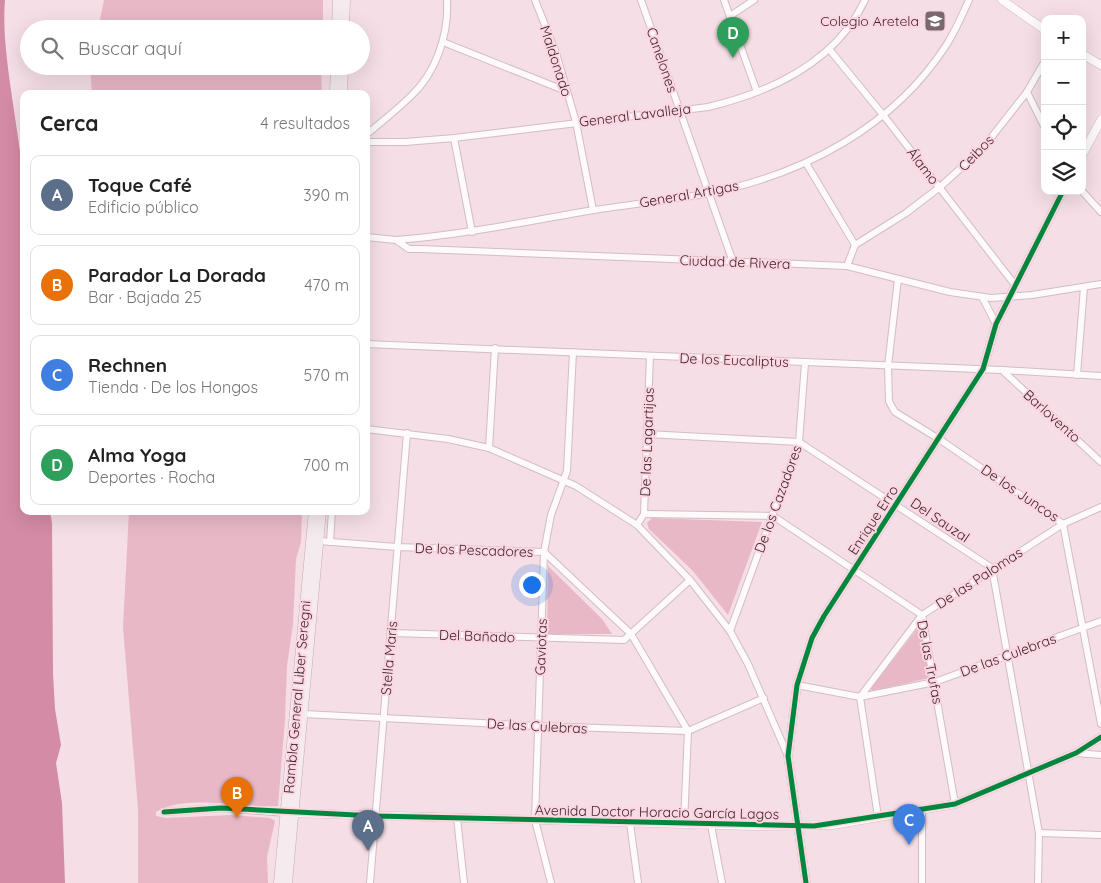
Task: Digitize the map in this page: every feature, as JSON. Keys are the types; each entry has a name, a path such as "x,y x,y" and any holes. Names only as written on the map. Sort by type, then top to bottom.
{"main road":[{"path":"337,20 338,0"},
{"path":"344,20 345,0"},
{"path":"335,90 336,75"},
{"path":"342,90 343,75"},
{"name":"Rambla General Liber Seregni","path":"287,883 290,813 314,515"},
{"name":"Rambla General Liber Seregni","path":"279,883 304,714 321,515"}],"street":[{"path":"370,132 413,95 429,72 443,42 447,0"},
{"name":"Maldonado","path":"536,0 556,52 576,122 593,210"},
{"name":"Canelones","path":"641,0 733,262"},
{"path":"724,0 758,92"},
{"path":"730,16 754,0"},
{"name":"General Lavalleja","path":"370,142 405,142 454,138 708,107 737,100 794,74 829,49 855,21 865,0"},
{"name":"General Artigas","path":"396,240 472,232 593,210 709,193 741,186 806,163 824,155 884,116 910,92 947,43 969,0"},
{"path":"1002,0 1041,27"},
{"path":"443,42 566,91"},
{"name":"Álamo","path":"829,49 940,187 1015,285"},
{"path":"1086,56 1101,65"},
{"name":"Ceibos","path":"855,245 906,213 940,187 983,148 1027,92 1041,69"},
{"path":"1027,92 1041,120"},
{"path":"1085,150 1101,120"},
{"path":"454,138 472,232"},
{"path":"806,163 855,245 847,266"},
{"name":"Enrique Erro","path":"806,883 788,756 797,685 812,638 824,616 940,439 983,369 996,324 1061,195"},
{"path":"1086,195 1101,212"},
{"name":"Ciudad de Rivera","path":"370,237 396,240 409,248 420,249 847,266 898,280 982,297 1009,297 1101,284"},
{"path":"888,366 898,280"},
{"path":"1077,375 1084,287"},
{"path":"982,297 996,324"},
{"name":"De los Eucaliptus","path":"370,344 983,369 1101,376"},
{"path":"489,448 495,348"},
{"name":"Gaviotas","path":"551,883 535,820 544,552 551,515 564,480 573,352"},
{"name":"De las Lagartijas","path":"636,525 644,514 650,356"},
{"name":"De los Cazadores","path":"730,631 799,442 805,363"},
{"name":"De los Juncos","path":"888,366 889,401 895,412 940,439 1063,524 1101,724"},
{"name":"Barlovento","path":"1002,370 1101,462"},
{"path":"370,429 448,439 489,448 564,480 636,525 690,580 730,631 764,698 788,756"},
{"name":"Stella Maris","path":"370,883 374,816 407,433"},
{"name":"Del Sauzal","path":"648,434 799,442 897,504 992,568"},
{"name":"De las Palomas","path":"860,697 922,615 992,568 1063,524 1101,507"},
{"path":"644,514 773,516"},
{"path":"330,542 332,515"},
{"name":"De las Trufas","path":"773,516 922,615 955,804"},
{"name":"De los Pescadores","path":"319,541 397,547 544,552 631,634 688,731"},
{"path":"992,568 1009,654 1039,833 1038,883"},
{"name":"Del Bañado","path":"391,633 624,640 690,580"},
{"name":"De las Culebras","path":"797,685 860,697 935,682 1101,621"},
{"path":"860,697 878,817"},
{"name":"De las Culebras","path":"304,714 539,726 688,731 764,698"},
{"path":"684,824 688,731"},
{"name":"Avenida Doctor Horacio García Lagos","path":"290,813 798,827 832,824 955,804 1076,754 1101,737"},
{"path":"1076,754 1101,755"},
{"path":"164,812 222,808 290,813"},
{"path":"922,810 922,883"},
{"path":"458,818 464,883"},
{"path":"630,823 638,883"},
{"path":"711,825 722,883"},
{"path":"1039,833 1101,835"}],"shaded area":[{"path":"0,0 5,0 4,22 8,70 20,156 20,515 51,515 52,523 53,674 55,709 61,745 56,763 62,803 65,883 0,883"},
{"path":"104,0 323,0 323,20 100,20"},
{"path":"91,75 321,75 322,90 92,90"},
{"path":"129,515 302,515 301,542 296,559 293,624 287,666 278,806 183,803 168,806 156,812 156,816 166,818 231,815 270,818 275,821 267,857 268,883 138,883 138,809 123,627"},
{"path":"652,518 762,522 728,615 693,571 649,529 647,523"},
{"path":"548,566 602,619 612,634 547,634"},
{"path":"918,628 921,628 929,678 872,691 871,688"}],"cycle path":[{"path":"806,883 788,756 797,685 812,638 824,616 983,369 996,324 1061,195"},
{"path":"164,812 221,808 375,816 814,826 955,804 1076,753 1101,737"}],"place":[{"name":"Colegio Aretela","path":"935,21"},
{"name":"Alma Yoga","path":"733,58"},
{"name":"Parador La Dorada","path":"237,818"},
{"name":"Rechnen","path":"909,845"},
{"name":"Toque Café","path":"368,851"}]}
